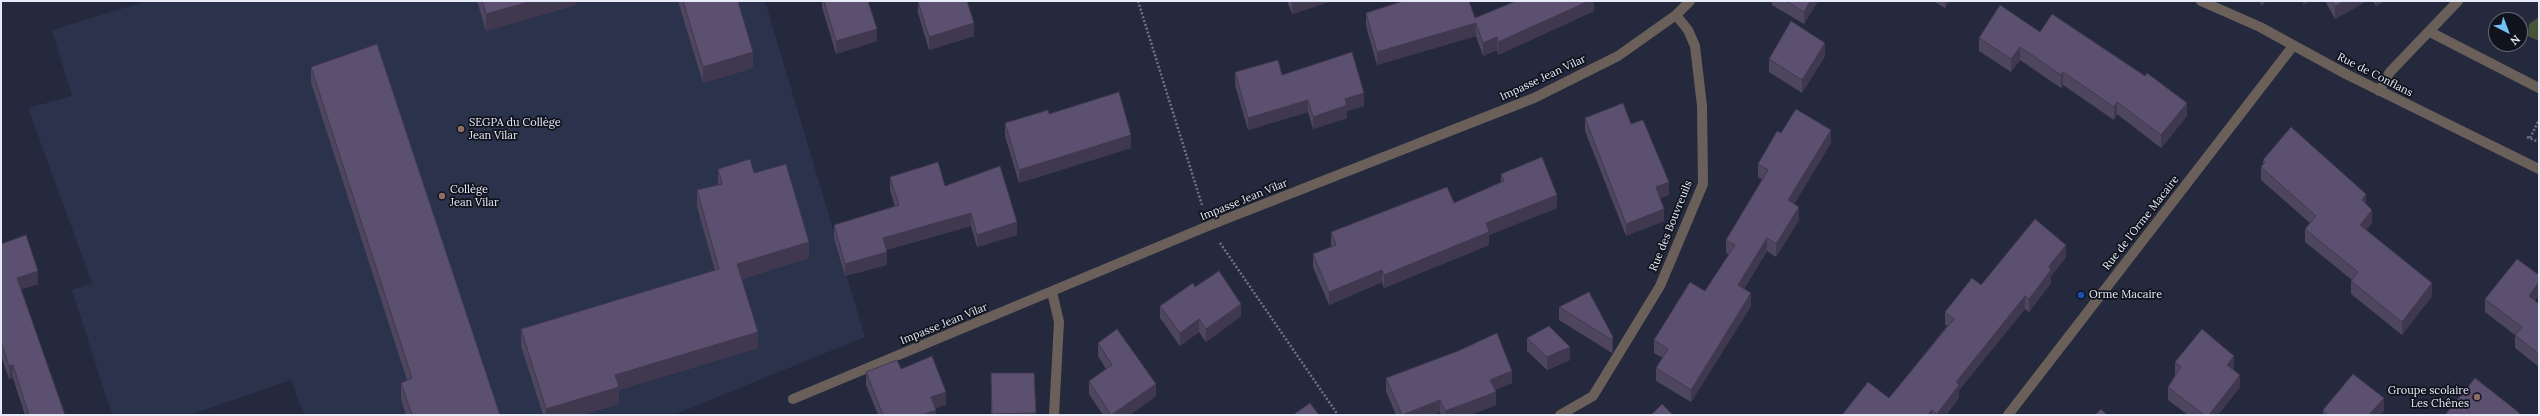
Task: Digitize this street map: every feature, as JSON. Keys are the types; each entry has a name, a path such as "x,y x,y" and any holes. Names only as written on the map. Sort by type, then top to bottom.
{"street":[{"name":"Impasse Jean Vilar","path":"793,398 1052,292 1208,226 1534,98 1618,56 1676,15 1690,1"},
{"name":"Rue de Conflans","path":"2201,1 2260,27 2379,91 2539,169"},
{"path":"2379,91 2390,72 2430,32 2458,1"},
{"name":"Rue des Bouvreuils","path":"1560,415 1594,396 1660,286 1702,184 1702,106 1695,46 1688,30 1676,15"},
{"path":"2430,32 2539,88"},
{"name":"Rue de l'Orme Macaire","path":"2008,415 2293,46"},
{"path":"1052,292 1059,322 1054,415"}],"path":[{"path":"2530,138 2539,120"}],"shaded area":[{"name":"Collège Jean Vilar","path":"147,1 765,1 865,337 673,415 304,415 291,380 190,415 112,415 72,290 92,283 28,108 72,96 52,30"}],"green space":[{"path":"2539,17 2539,41 2528,36 2529,24"}],"building":[{"path":"482,1 532,1 486,14"},
{"path":"683,1 738,1 753,52 703,67"},
{"path":"824,1 868,1 877,29 836,41"},
{"path":"918,1 967,1 974,23 929,37"},
{"path":"1403,1 1469,1 1475,18 1516,1 1589,1 1498,42 1497,37 1483,43 1476,23 1377,52 1366,13"},
{"path":"1786,1 1810,1 1804,12"},
{"path":"2332,1 2345,1 2335,6"},
{"path":"2000,5 2040,32 2052,14 2145,76 2147,73 2187,103 2161,135 2117,102 2114,107 2063,72 2061,75 2020,47 2011,59 1979,38"},
{"path":"1791,21 1825,43 1802,80 1769,59"},
{"path":"377,44 500,415 412,415 401,383 412,378 311,67"},
{"path":"1352,52 1364,93 1345,99 1347,105 1313,117 1308,100 1248,118 1235,72 1278,60 1282,75"},
{"path":"1119,92 1131,135 1019,170 1005,123 1048,110 1049,114"},
{"path":"1623,103 1631,124 1643,120 1669,182 1656,187 1664,209 1626,224 1585,118"},
{"path":"1796,109 1831,130 1788,200 1799,207 1776,244 1767,238 1738,285 1751,293 1691,390 1656,368 1668,349 1654,340 1690,282 1705,291 1735,245 1726,240 1768,170 1758,164 1777,131 1781,133"},
{"path":"2291,127 2366,194 2362,200 2372,210 2360,225 2432,283 2402,322 2351,281 2358,272 2305,229 2316,216 2261,167 2265,162 2263,160"},
{"path":"1542,157 1557,195 1486,223 1489,232 1384,275 1382,270 1329,292 1313,254 1336,245 1331,232 1447,187 1454,203 1504,181 1501,174"},
{"path":"750,159 754,173 786,164 809,242 737,264 758,332 615,375 619,387 546,409 521,329 719,269 697,190 722,184 718,169"},
{"path":"938,162 945,186 1000,166 1017,222 977,235 971,213 883,238 887,252 845,264 834,225 899,205 890,177"},
{"path":"2035,219 2066,245 2049,266 2051,270 2029,299 2025,296 1956,382 1959,385 1937,414 1932,410 1928,415 1842,415 1868,382 1889,398 1954,319 1945,312 1972,278 1981,285"},
{"path":"26,235 38,271 17,278 65,415 29,415 13,365 9,366 1,342 1,244"},
{"path":"2517,259 2539,275 2539,282 2529,296 2539,304 2539,354 2515,335 2522,327 2485,299"},
{"path":"1219,271 1241,304 1206,329 1199,319 1180,333 1160,306 1193,283 1195,287"},
{"path":"1589,292 1613,337 1612,340 1559,307"},
{"path":"1549,326 1570,347 1547,357 1527,338"},
{"path":"1117,329 1156,384 1111,415 1089,381 1112,365 1098,343"},
{"path":"2202,329 2234,356 2227,365 2240,375 2209,415 2204,415 2168,387 2181,367 2175,362"},
{"path":"1497,333 1512,371 1490,380 1496,392 1445,411 1440,400 1402,415 1386,378 1458,351"},
{"path":"932,356 946,392 931,397 936,410 922,415 883,415 866,372 897,360 901,369"},
{"path":"991,373 1034,373 1036,413 992,414"},
{"path":"2353,374 2384,398 2369,415 2328,415 2323,410"},
{"name":"Groupe scolaire Les Chênes","path":"2475,378 2522,415 2445,415"},
{"path":"1310,403 1319,415 1293,415"},
{"path":"1662,404 1673,415 1651,415"},
{"path":"2101,409 2107,415 2095,415"}],"place":[{"name":"SEGPA du Collège Jean Vilar","path":"461,129"},
{"name":"Collège Jean Vilar","path":"442,196"},
{"name":"Orme Macaire","path":"2081,295"},
{"name":"Groupe scolaire Les Chênes","path":"2477,397"}]}
